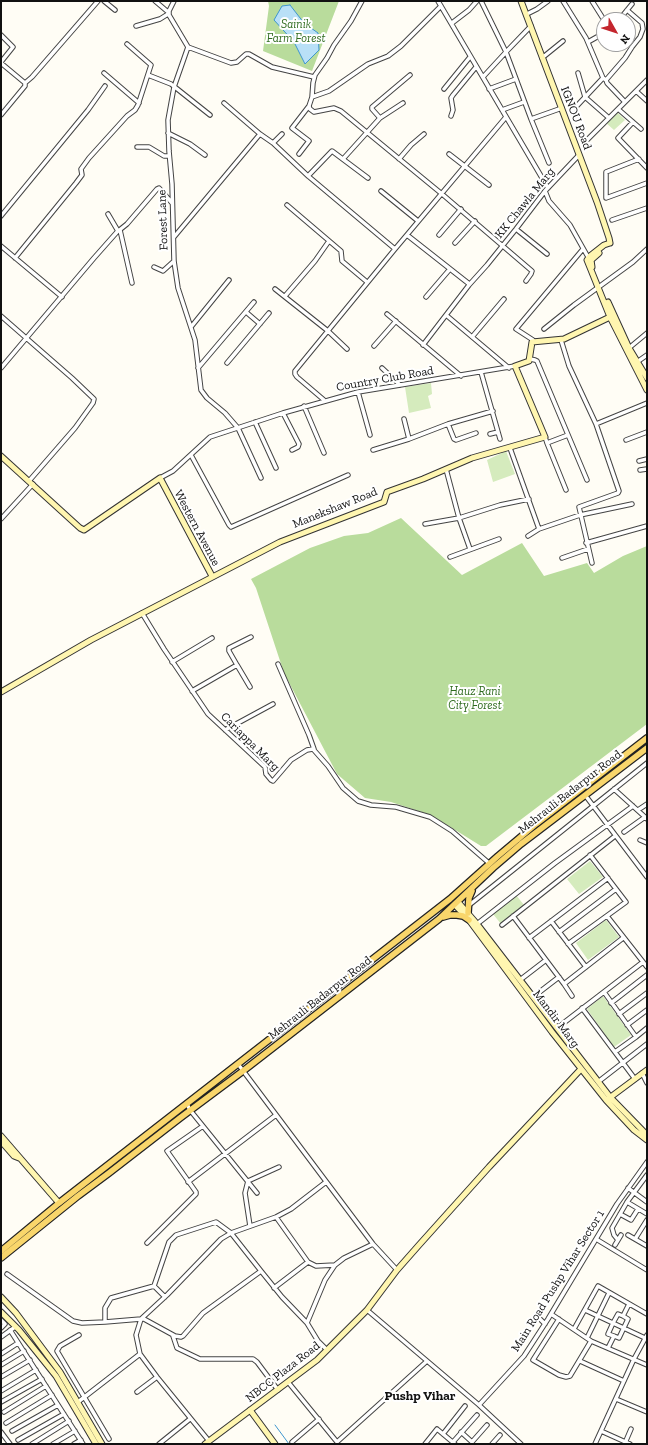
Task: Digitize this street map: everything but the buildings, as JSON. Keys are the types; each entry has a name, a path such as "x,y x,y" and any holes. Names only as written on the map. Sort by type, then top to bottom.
{"main road":[{"name":"Mehrauli Badarpur Road","path":"2,1257 59,1203 379,956 461,890 536,824 647,738"},
{"name":"Mehrauli Badarpur Road","path":"2,1257 78,1196 243,1071 439,919 521,844 647,748"},
{"path":"468,913 469,898 474,887"},
{"path":"439,919 454,914 463,916 469,920"},
{"path":"379,956 384,962"}],"street":[{"path":"1,115 25,86 25,83 98,1"},
{"path":"104,1 114,10"},
{"path":"155,1 168,13 188,48 230,63 237,62 246,54 249,54 272,67 314,77"},
{"path":"136,26 160,19 168,13 174,1"},
{"path":"299,154 309,141 292,128 309,106 312,98 312,83 314,77 327,58 334,44 351,21 362,1"},
{"path":"438,1 547,190 549,201 570,225 588,257 587,260 599,287 629,348 647,378"},
{"path":"452,23 469,10 477,1"},
{"path":"481,1 506,52 524,102 549,163"},
{"name":"IGNOU Road","path":"521,1 562,108 610,243"},
{"path":"527,14 548,1"},
{"path":"563,1 588,42 604,79 625,102"},
{"path":"592,1 599,12"},
{"path":"573,110 624,60 632,46 640,37 643,29 642,23 627,10 632,4"},
{"path":"312,98 329,91 368,64 388,56 401,46 441,6"},
{"path":"483,77 531,26"},
{"path":"1,35 13,47 1,63 25,83"},
{"path":"588,42 596,37"},
{"path":"542,58 563,41"},
{"path":"15,258 82,175 80,170 85,163 127,116 136,109 151,68 150,64 127,44"},
{"name":"Forest Lane","path":"188,48 174,87 169,116 168,133 172,184 174,261 178,288 195,340 199,385 203,394 225,413 238,428 261,478"},
{"path":"444,89 470,57"},
{"path":"451,116 453,110 451,98 476,67"},
{"path":"104,73 139,103"},
{"path":"578,73 585,97 609,118"},
{"path":"148,74 174,87 210,115"},
{"path":"380,118 372,107 410,75"},
{"path":"489,88 516,79"},
{"path":"586,141 647,80"},
{"path":"1,216 88,110 105,86"},
{"path":"636,91 647,101"},
{"path":"343,160 380,118 403,102"},
{"path":"502,110 524,102"},
{"path":"224,103 260,134 273,143 308,176 394,250"},
{"path":"309,106 311,111 314,112 334,108 339,110 367,132 461,209 532,272 526,281"},
{"path":"531,119 562,108"},
{"path":"618,109 641,129"},
{"path":"324,400 297,377 295,373 367,282 506,117"},
{"path":"632,122 618,138 647,168"},
{"path":"168,133 190,144 205,155"},
{"path":"174,237 260,134"},
{"path":"273,143 282,134"},
{"path":"399,158 424,134"},
{"path":"137,147 148,147 164,156 169,156"},
{"path":"308,176 331,151 368,178"},
{"path":"449,154 489,185"},
{"name":"KK Chawla Marg","path":"423,345 469,285 503,246 547,190 579,155"},
{"path":"639,159 606,172 606,198 647,183"},
{"path":"1,368 158,188 172,203"},
{"path":"381,191 418,221"},
{"path":"287,205 341,251 341,259 343,262 367,282"},
{"path":"612,220 647,208"},
{"path":"439,235 461,209"},
{"path":"108,214 119,231 132,283"},
{"path":"455,243 475,221"},
{"path":"516,229 547,254"},
{"path":"408,235 469,285"},
{"path":"284,296 315,261 329,241"},
{"path":"588,257 604,245 610,243"},
{"path":"610,243 591,260 591,264 610,317 646,387"},
{"path":"1,246 62,297"},
{"path":"533,340 516,330 583,249"},
{"path":"544,329 647,250"},
{"path":"154,267 163,270 174,261"},
{"path":"426,297 450,269"},
{"path":"191,327 229,280"},
{"path":"275,289 347,348"},
{"path":"472,338 504,299"},
{"path":"198,368 254,302"},
{"path":"246,312 260,324"},
{"path":"227,363 269,313"},
{"path":"387,314 461,376"},
{"path":"446,315 472,338 512,367 546,440 566,490"},
{"path":"1,316 91,396 94,401 75,428 1,520"},
{"path":"587,480 537,361 530,359 532,342 561,340 610,317"},
{"path":"374,346 396,321"},
{"path":"629,348 647,333"},
{"path":"561,340 569,366 596,424 620,492 580,506 580,515 592,563"},
{"path":"637,362 647,355"},
{"name":"Country Club Road","path":"160,478 173,471 210,437 304,406 358,392 512,367 527,362 530,359"},
{"path":"382,368 400,385"},
{"path":"481,372 500,439"},
{"path":"358,392 370,434"},
{"path":"596,424 647,403"},
{"path":"304,406 324,453"},
{"path":"373,450 409,439 448,424 492,412"},
{"path":"283,413 299,444 298,447 292,450"},
{"path":"404,419 409,439"},
{"path":"255,422 276,468"},
{"path":"448,424 454,439 456,440 476,433"},
{"path":"490,434 498,432"},
{"path":"626,440 647,432"},
{"path":"546,440 568,435"},
{"name":"Manekshaw Road","path":"212,576 280,542 384,502 387,492 423,479 472,458 546,440"},
{"path":"510,448 539,529"},
{"path":"191,455 231,527 348,475"},
{"path":"1,456 84,530 160,478"},
{"path":"639,461 647,459"},
{"path":"446,469 459,518 470,549"},
{"path":"640,470 647,469"},
{"name":"Western Avenue","path":"1,692 90,640 212,576 160,478"},
{"path":"425,524 459,518 500,505 529,499"},
{"path":"528,536 539,529 580,515 632,504"},
{"path":"586,543 647,526"},
{"path":"450,557 499,538"},
{"path":"562,558 588,549"},
{"name":"Cariappa Marg","path":"142,613 172,662 208,714 265,767 266,774 273,780 291,760 306,750 314,749"},
{"path":"250,687 236,666 229,651 230,647 251,637"},
{"path":"172,662 212,638"},
{"path":"278,664 314,749 343,788 358,801 371,805 396,807 430,817 452,831 490,864"},
{"path":"192,691 236,666"},
{"path":"225,730 274,704"},
{"path":"468,906 647,763"},
{"path":"614,789 646,818 624,832"},
{"path":"584,795 647,877"},
{"path":"638,810 647,804"},
{"path":"477,924 555,863 633,806"},
{"path":"502,925 616,836"},
{"path":"640,840 647,843"},
{"path":"568,944 626,902 590,856"},
{"path":"529,938 608,878"},
{"path":"559,932 616,889"},
{"name":"Mandir Marg","path":"456,903 468,913 477,924 598,1082 608,1099 647,1135"},
{"name":"Mandir Marg","path":"456,903 581,1069 634,1130 647,1140"},
{"path":"513,916 572,996"},
{"path":"607,916 647,968"},
{"path":"551,922 586,967"},
{"path":"564,984 623,938"},
{"path":"520,980 546,960"},
{"path":"557,1028 643,962"},
{"path":"611,1002 647,975"},
{"path":"533,997 559,977"},
{"path":"604,992 636,1036"},
{"path":"619,1014 647,993"},
{"path":"582,1008 635,1078"},
{"path":"627,1025 647,1010"},
{"path":"615,1052 647,1028"},
{"path":"598,1082 647,1044"},
{"path":"238,1064 373,1244 397,1270"},
{"name":"NBCC Plaza Road","path":"207,1443 317,1360 367,1310 397,1270 489,1167 581,1069"},
{"path":"608,1099 645,1071 647,1081"},
{"path":"186,1104 257,1193"},
{"path":"188,1182 276,1115"},
{"path":"147,1243 196,1194 167,1151 203,1126"},
{"path":"2,1140 17,1154 59,1203"},
{"name":"Main Road Pushp Vihar Sector 1","path":"479,1405 524,1356 545,1324 617,1204 647,1162"},
{"path":"248,1181 279,1167"},
{"path":"618,1240 614,1236 612,1228 627,1202 647,1175"},
{"path":"248,1181 245,1193 250,1226"},
{"path":"207,1443 140,1354 136,1335 141,1320 221,1240 231,1233 276,1217 291,1209 326,1182"},
{"path":"628,1188 647,1202"},
{"path":"627,1202 647,1214"},
{"path":"620,1214 631,1220 638,1209"},
{"path":"276,1217 308,1262 316,1266 335,1265"},
{"path":"635,1239 647,1220"},
{"path":"154,1286 169,1242 176,1235 216,1222 231,1233 274,1288 307,1323 318,1341 327,1350"},
{"path":"628,1235 647,1246"},
{"path":"615,1245 621,1236"},
{"path":"596,1239 647,1270"},
{"path":"307,1323 325,1280 335,1265 344,1258 373,1244"},
{"path":"274,1288 308,1262"},
{"path":"7,1274 73,1321 82,1323 144,1319 173,1336 179,1337 183,1336 203,1313 261,1271"},
{"path":"154,1286 165,1297"},
{"path":"106,1322 105,1308 111,1298 154,1286"},
{"path":"574,1329 598,1286 647,1314"},
{"path":"587,1338 609,1293"},
{"path":"1,1298 16,1313 60,1372 102,1444"},
{"path":"623,1316 629,1304"},
{"path":"367,1310 479,1405 521,1444"},
{"path":"585,1310 646,1337 634,1359 595,1444"},
{"path":"1,1312 56,1376 96,1444"},
{"path":"551,1314 591,1341 647,1365"},
{"path":"618,1314 623,1316 628,1319 619,1338 608,1334 618,1314"},
{"path":"539,1318 545,1324"},
{"path":"559,1319 533,1360 560,1375 566,1377 570,1376 591,1341"},
{"path":"1,1320 5,1324 1,1328"},
{"path":"1,1337 15,1327"},
{"path":"10,1330 84,1444"},
{"path":"79,1335 60,1346 57,1351 109,1439"},
{"path":"173,1336 177,1348 200,1359 253,1359 257,1362 278,1390"},
{"path":"608,1348 614,1336"},
{"path":"1,1354 18,1343"},
{"path":"1,1365 24,1351"},
{"path":"78,1402 140,1354"},
{"path":"1,1377 30,1360"},
{"path":"288,1382 319,1419 336,1443 427,1361"},
{"path":"580,1361 624,1381"},
{"path":"1,1390 36,1370"},
{"path":"137,1392 157,1377"},
{"path":"1,1402 42,1379"},
{"path":"4,1412 46,1386"},
{"path":"6,1423 52,1395"},
{"path":"616,1399 647,1412"},
{"path":"12,1431 58,1405"},
{"path":"443,1434 465,1406"},
{"path":"250,1410 275,1444"},
{"path":"18,1440 64,1414"},
{"path":"447,1444 453,1442 477,1415"},
{"path":"159,1444 190,1419"},
{"path":"292,1442 319,1419"},
{"path":"32,1444 69,1421"},
{"path":"461,1432 472,1442 487,1425"},
{"path":"425,1444 437,1429 453,1442"},
{"path":"625,1443 631,1429"},
{"path":"53,1444 75,1431"},
{"path":"1,1432 9,1444"},
{"path":"601,1432 630,1444"},
{"path":"492,1444 500,1435"},
{"path":"74,1444 81,1440"}],"green space":[{"name":"Sainik Farm Forest","path":"268,1 339,1 312,71 263,51 269,6"},
{"path":"617,112 625,120 614,130 606,123"},
{"path":"431,383 432,394 428,396 431,408 409,413 405,387"},
{"path":"506,451 515,474 493,482 487,460"},
{"name":"Hauz Rani City Forest","path":"401,518 462,575 522,543 544,576 587,563 594,573 623,556 647,546 647,724 486,846 481,846 431,815 391,802 365,798 337,774 284,673 256,588 251,579 310,548 344,536 368,533"},
{"path":"590,861 603,877 579,894 567,879"},
{"path":"516,895 524,905 501,924 493,914"},
{"path":"606,920 619,937 588,960 576,943"},
{"path":"603,996 631,1035 614,1047 587,1009"}],"water":[{"path":"290,5 304,23 318,33 319,50 305,64 294,42 274,20 282,6"}],"waterway":[{"path":"275,1425 289,1444"}],"district":[{"name":"Pushp Vihar","path":"420,1396"}]}
